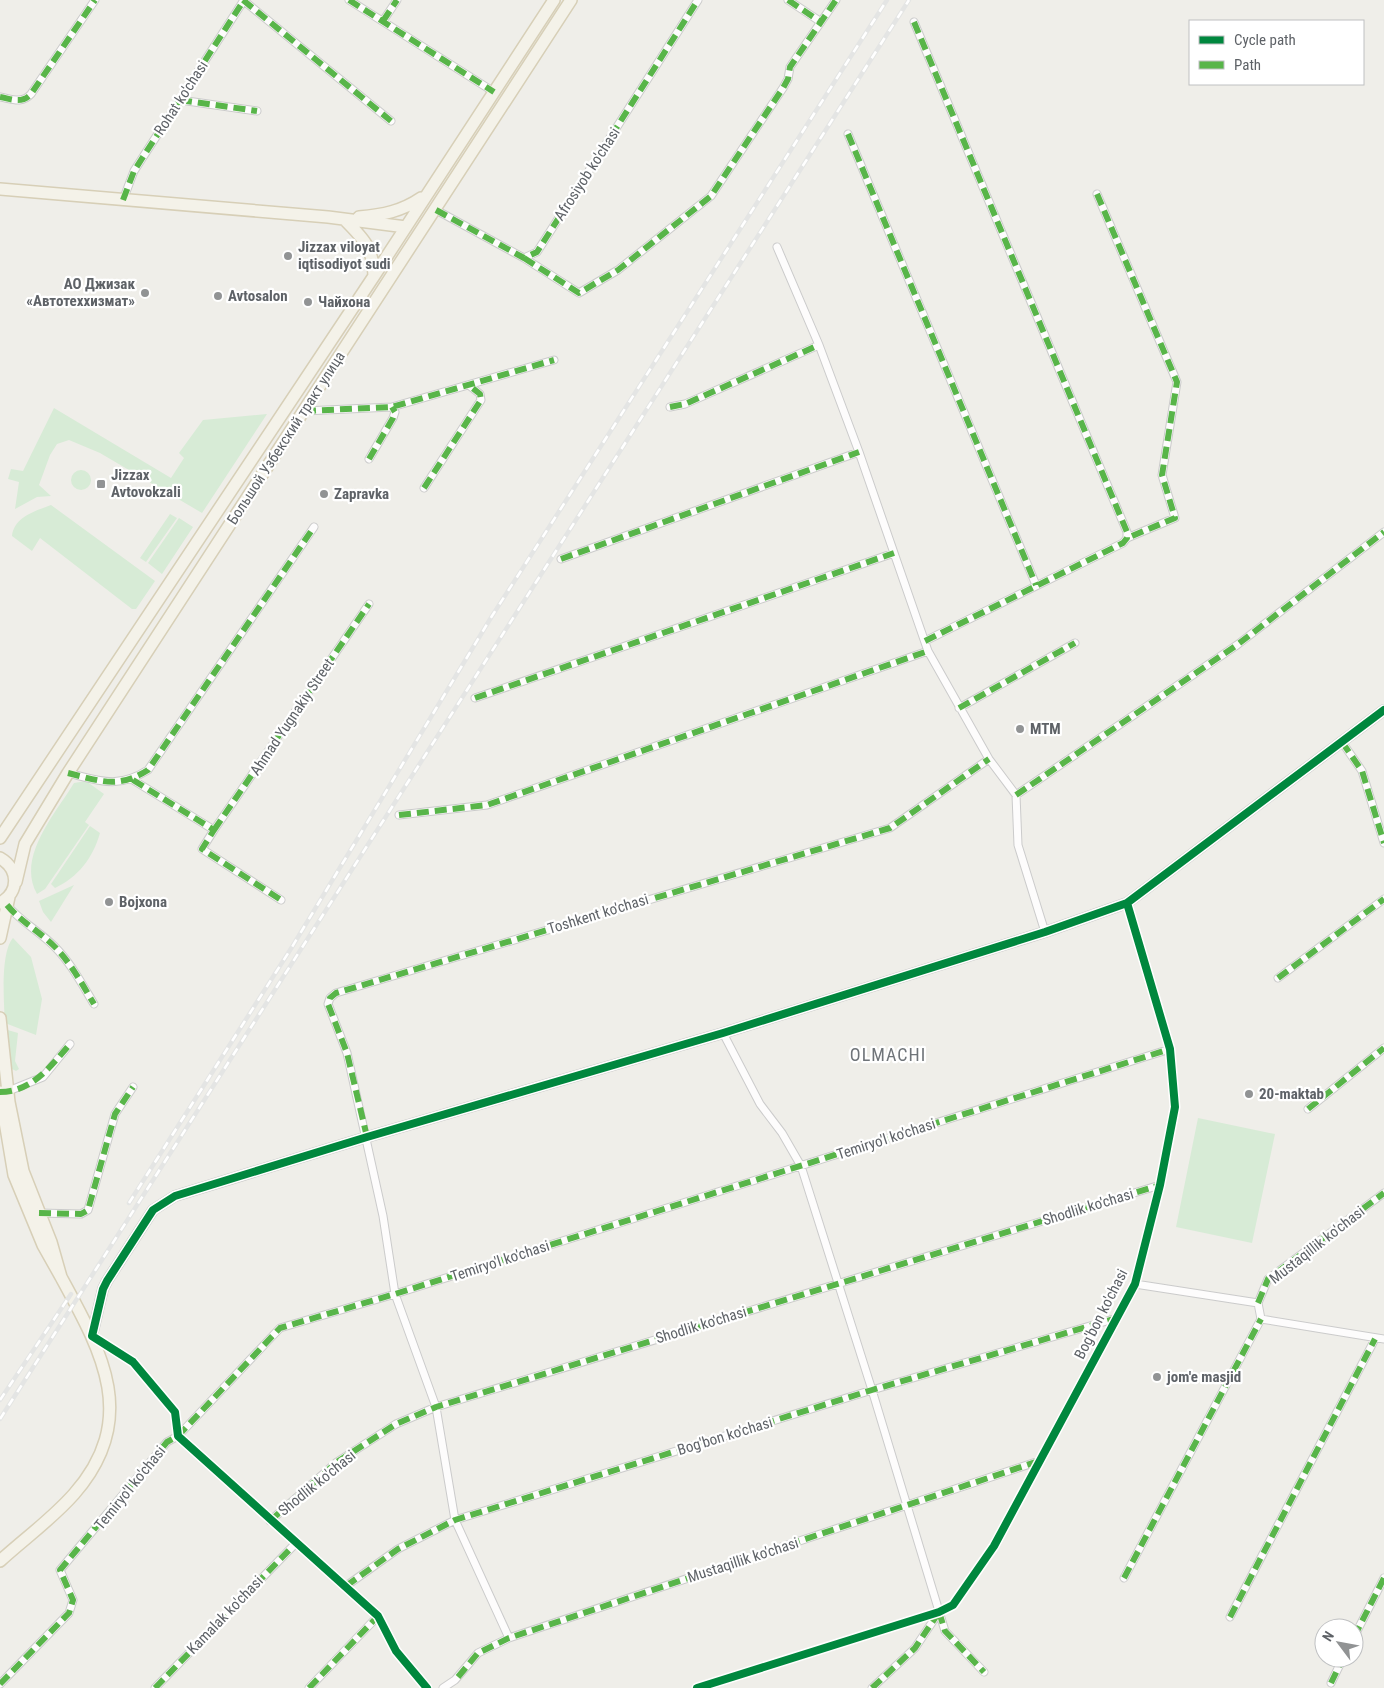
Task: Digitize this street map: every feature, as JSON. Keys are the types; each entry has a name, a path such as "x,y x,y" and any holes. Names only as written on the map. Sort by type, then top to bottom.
{"main road":[{"name":"Большой Узбекский тракт улица","path":"0,838 18,814 85,709 374,276 554,0"},
{"name":"Большой Узбекский тракт улица","path":"0,938 5,901 16,882 25,844 68,773 571,0"},
{"path":"0,189 341,219 406,227"},
{"path":"341,219 408,208 427,194"},
{"path":"341,219 361,236 369,249 373,260 374,276"},
{"path":"0,825 18,814"},
{"path":"0,858 12,868 16,882"},
{"path":"0,1018 3,1092 14,1175 43,1245 103,1360 110,1390 109,1420 103,1444 87,1476 74,1494 0,1561"},
{"path":"3,1092 23,1171 51,1242 61,1277"}],"street":[{"path":"0,97 19,100 28,98 95,0"},
{"path":"243,0 391,122"},
{"name":"Rohat ko'chasi","path":"123,200 134,171 243,0"},
{"path":"349,0 494,92"},
{"path":"383,21 397,0"},
{"name":"Afrosiyob ko'chasi","path":"524,258 537,252 698,0"},
{"path":"788,0 821,22"},
{"path":"436,210 524,258 579,293 618,270 711,196 783,88 788,79 790,67 836,0"},
{"path":"914,22 1127,532 1127,538"},
{"path":"180,100 257,111"},
{"path":"848,134 1036,585"},
{"path":"925,641 1123,543 1127,538 1175,518 1162,475 1177,382 1097,194"},
{"path":"777,247 819,345 859,452 928,651 958,708 990,759 1016,795 1018,845 1045,932"},
{"path":"670,407 685,404 819,345"},
{"path":"304,411 392,408 554,360"},
{"path":"424,488 481,400 480,394 470,386"},
{"path":"369,459 393,418 395,412 392,408"},
{"path":"561,559 859,452"},
{"path":"68,773 110,784 133,780 148,770 314,527"},
{"path":"1016,795 1237,645 1384,532"},
{"path":"475,698 894,553"},
{"name":"Ahmad Yugnakiy Street","path":"281,900 202,849 369,604"},
{"path":"958,708 1075,643"},
{"path":"399,815 487,805 928,651"},
{"path":"427,1688 396,1651 378,1616 270,1521 178,1436 175,1412 133,1362 92,1336 103,1289 153,1210 175,1196 366,1137 723,1033 1045,932 1127,903 1384,710"},
{"path":"1342,742 1362,771 1384,843"},
{"name":"Toshkent ko'chasi","path":"366,1137 347,1053 328,1004 330,998 336,993 890,828 990,759"},
{"path":"133,780 214,830"},
{"path":"1278,978 1384,900"},
{"path":"5,901 18,919 53,945 71,966 94,1004"},
{"name":"Bog'bon ko'chasi","path":"939,1612 953,1605 994,1546 1135,1284 1160,1185 1175,1107 1170,1049 1127,903"},
{"path":"723,1033 760,1104 782,1133 801,1166 839,1283 945,1631 984,1672"},
{"path":"3,1092 42,1077 70,1044"},
{"path":"1308,1108 1384,1048"},
{"name":"Temiryo'l ko'chasi","path":"0,1684 69,1612 73,1600 60,1570 113,1510 118,1499 161,1449 178,1436 280,1328 395,1294 1170,1049"},
{"path":"39,1213 81,1214 88,1210 115,1114 132,1087"},
{"path":"366,1137 383,1216 395,1294 436,1406 455,1520 509,1638"},
{"name":"Shodlik ko'chasi","path":"270,1521 337,1462 397,1424 436,1406 1160,1185"},
{"name":"Mustaqillik ko'chasi","path":"1258,1303 1268,1279 1384,1193"},
{"path":"1124,1578 1261,1319 1258,1303 1135,1284"},
{"name":"Bog'bon ko'chasi","path":"346,1586 398,1549 455,1520 872,1390 1117,1318"},
{"path":"1261,1319 1384,1339"},
{"path":"1230,1618 1375,1339"},
{"name":"Mustaqillik ko'chasi","path":"443,1688 458,1677 478,1653 509,1638 1039,1461"},
{"name":"Kamalak ko'chasi","path":"155,1688 296,1543"},
{"path":"1364,1618 1384,1578"},
{"path":"697,1688 939,1612"},
{"path":"872,1688 915,1648 939,1612"},
{"path":"309,1688 378,1616"},
{"path":"1331,1683 1338,1668"}],"green space":[{"path":"54,408 171,478 184,458 179,453 203,420 267,414 202,513 100,453 69,440 57,444 50,455 39,485 51,496 37,497 15,509 19,482 8,479 11,469 23,471"},
{"path":"81,470 88,473 91,480 88,487 81,490 74,487 71,480 74,473"},
{"path":"51,505 155,581 136,609 132,609 40,538 32,551 12,536 14,529 21,519 32,512"},
{"path":"170,514 177,518 146,562 140,558"},
{"path":"179,518 193,527 162,574 148,563"},
{"path":"86,781 104,794 85,822 89,825 45,889 37,894 32,880 31,865 41,836 74,783"},
{"path":"90,826 100,833 93,851 78,872 55,888 51,884"},
{"path":"74,885 51,922 43,912 39,901"},
{"path":"13,938 31,957 42,999 36,1035 5,1023 4,966 9,945"},
{"path":"4,1029 18,1033 15,1061 19,1069 16,1071 10,1068"},
{"path":"1198,1118 1275,1134 1252,1243 1176,1227"}],"railway":[{"path":"129,1203 292,947 492,616 887,0"},
{"path":"0,1419 909,0"},
{"path":"0,1400 71,1294"}],"marked path":[{"path":"0,97 20,100 31,94 95,0"},
{"path":"243,0 391,121"},
{"path":"123,200 134,171 244,0"},
{"path":"349,0 494,92"},
{"path":"383,21 397,0"},
{"path":"436,210 524,258 537,252 698,0"},
{"path":"788,0 821,22"},
{"path":"524,258 579,293 618,270 711,196 783,88 788,79 790,67 836,0"},
{"path":"914,22 1127,532 1127,538 1123,543 925,641"},
{"path":"180,100 257,111"},
{"path":"848,134 1036,585"},
{"path":"1097,194 1177,382 1162,475 1175,518 1127,538"},
{"path":"670,407 685,404 819,345"},
{"path":"304,411 392,407 554,360"},
{"path":"424,488 481,400 480,394 470,386"},
{"path":"369,459 393,418 395,412 392,407"},
{"path":"561,559 859,452"},
{"path":"68,773 109,782 127,780 148,770 314,527"},
{"path":"1016,795 1237,645 1384,532"},
{"path":"475,698 894,553"},
{"path":"214,830 369,604"},
{"path":"959,708 1075,643"},
{"path":"399,815 487,805 928,651"},
{"path":"1342,742 1362,771 1384,843"},
{"path":"367,1137 347,1053 328,1004 330,998 336,993 890,828 989,759"},
{"path":"133,780 214,830 202,849 281,900"},
{"path":"1278,978 1384,899"},
{"path":"7,905 66,959 94,1004"},
{"path":"0,1092 22,1088 31,1083 48,1069 70,1044"},
{"path":"1308,1109 1384,1048"},
{"path":"0,1684 69,1613 73,1600 60,1570 167,1442 178,1436 280,1328 395,1294 1170,1049"},
{"path":"39,1213 81,1214 88,1210 115,1114 133,1087"},
{"path":"270,1521 337,1462 396,1424 436,1407 1160,1185"},
{"path":"1258,1303 1268,1279 1384,1193"},
{"path":"346,1586 398,1549 455,1520 872,1390 1117,1318"},
{"path":"1124,1578 1261,1319"},
{"path":"1230,1617 1375,1339"},
{"path":"458,1677 478,1653 509,1638 1039,1461"},
{"path":"155,1688 296,1543"},
{"path":"1364,1618 1384,1578"},
{"path":"939,1612 945,1631 984,1672"},
{"path":"872,1688 915,1648 939,1612"},
{"path":"309,1688 378,1616"},
{"path":"1331,1683 1338,1668"}],"cycle path":[{"path":"427,1688 396,1651 378,1616 178,1436 175,1412 133,1362 92,1336 103,1289 153,1210 175,1196 367,1137 723,1033 1045,932 1127,903 1384,710"},
{"path":"697,1688 939,1612 953,1605 994,1546 1135,1284 1160,1185 1175,1107 1170,1049 1127,903"}],"place":[{"name":"Jizzax viloyat iqtisodiyot sudi","path":"288,256"},
{"name":"АО Джизак «Автотеххизмат»","path":"145,293"},
{"name":"Avtosalon","path":"218,296"},
{"name":"Чайхона","path":"308,302"},
{"name":"Jizzax Avtovokzali","path":"101,484"},
{"name":"Zapravka","path":"324,494"},
{"name":"MTM","path":"1020,729"},
{"name":"Bojxona","path":"109,902"},
{"name":"20-maktab","path":"1249,1094"},
{"name":"jom'e masjid","path":"1157,1377"}],"district":[{"name":"OLMACHI","path":"888,1055"}]}
